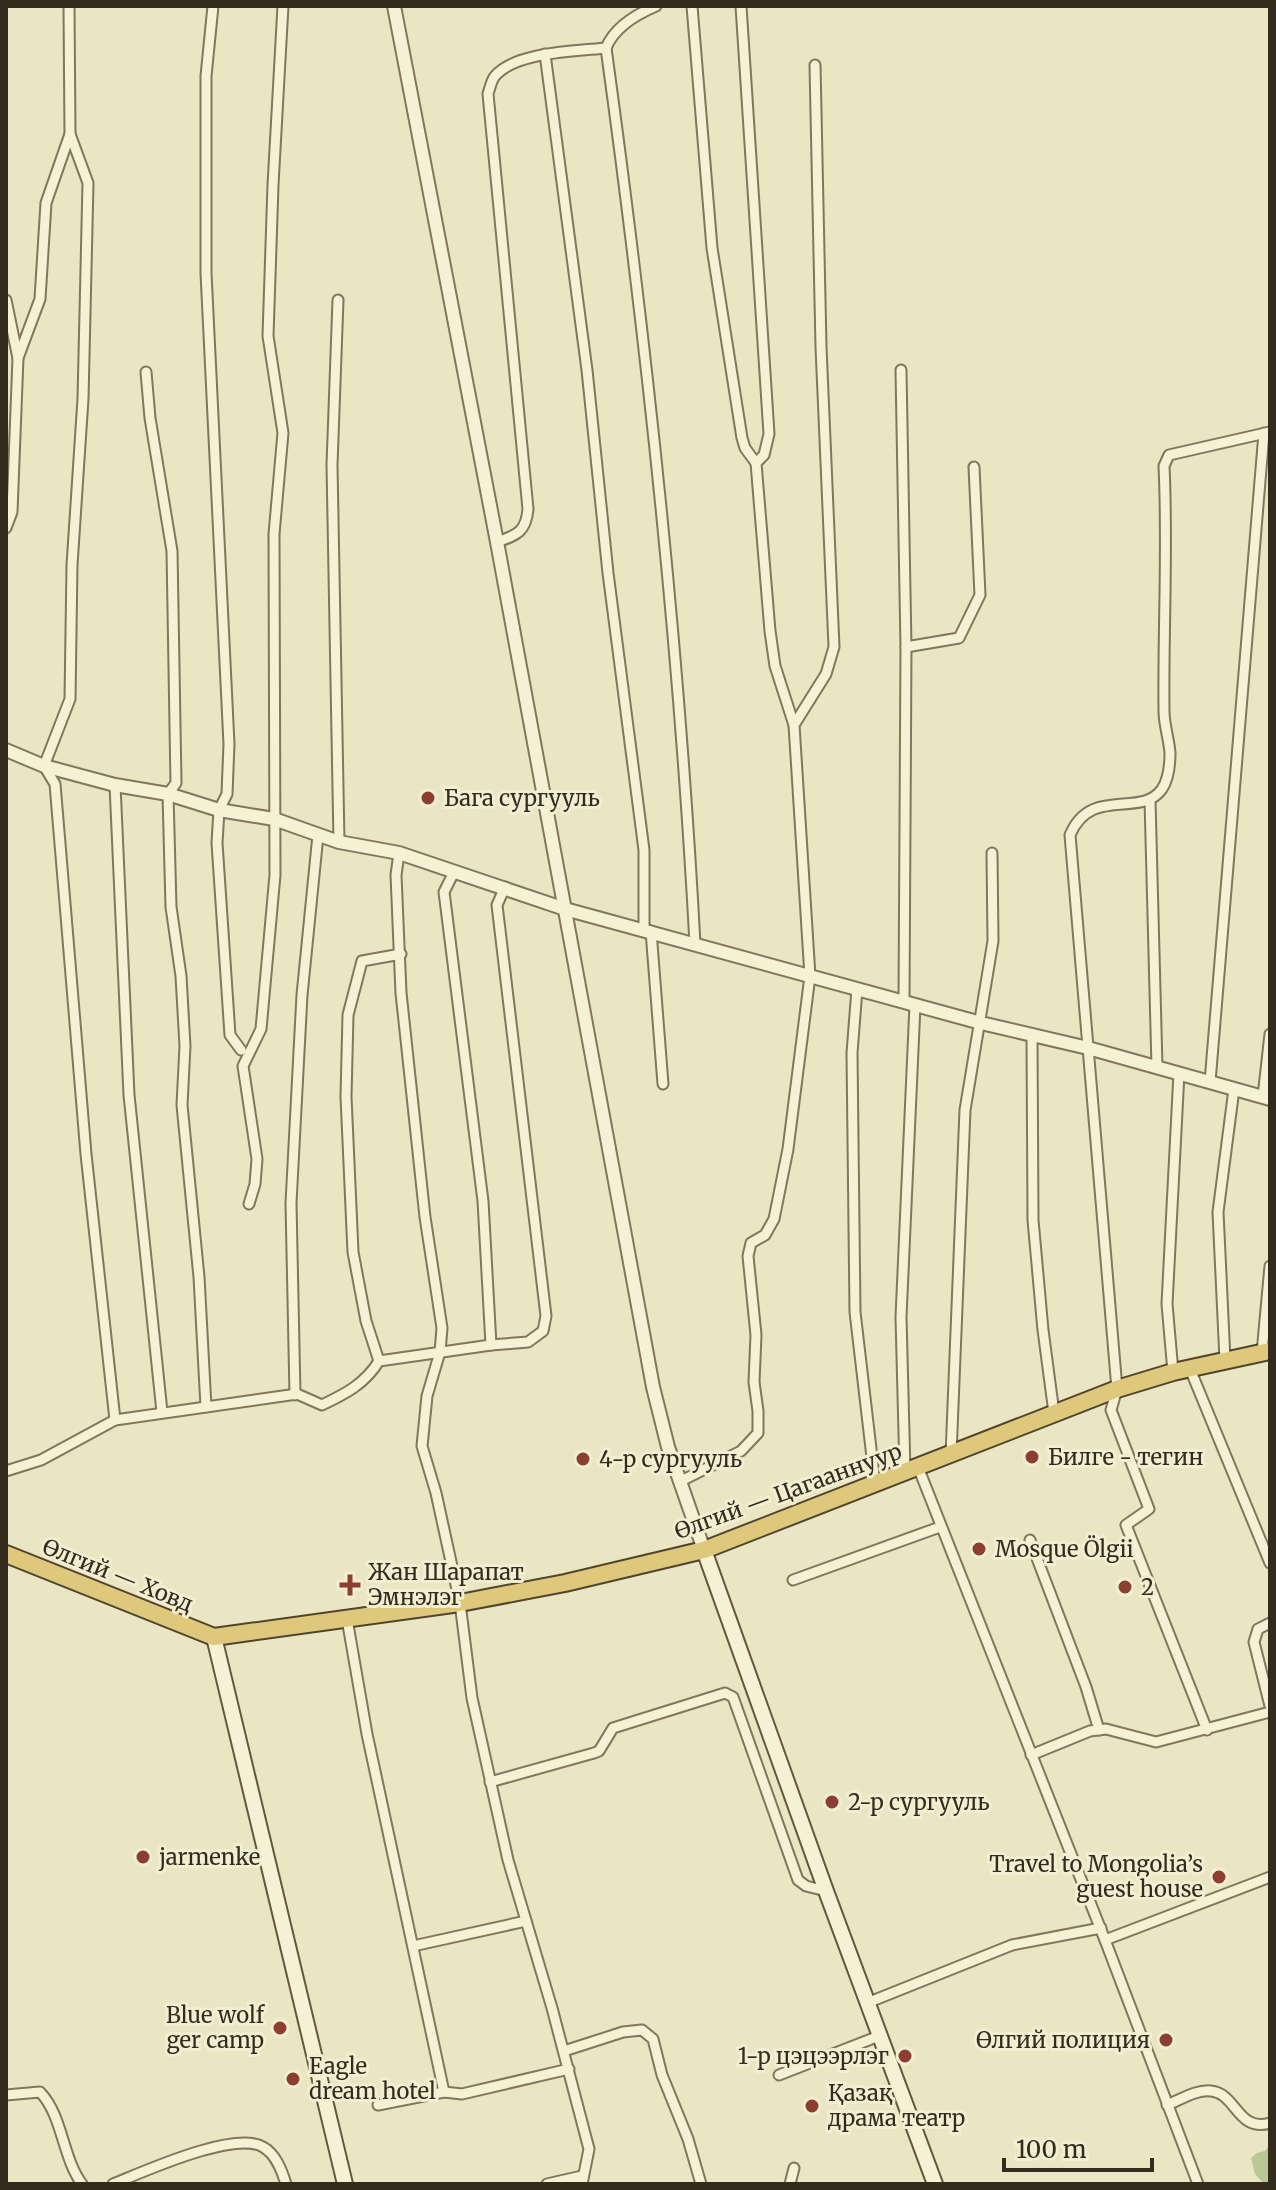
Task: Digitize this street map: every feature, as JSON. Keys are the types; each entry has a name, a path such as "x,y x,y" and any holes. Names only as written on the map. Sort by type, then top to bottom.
{"highway":[{"name":"Өлгий — Цагааннуур","path":"214,1637 460,1603 565,1583 704,1550 1117,1389 1266,1352"},
{"name":"Өлгий — Ховд","path":"6,1554 214,1637"}],"main road":[{"path":"704,1550 935,2184"},
{"path":"214,1637 345,2184"}],"street":[{"path":"18,358 40,299 46,203 70,134 69,6"},
{"path":"213,6 206,76 206,273 229,744 227,794 219,810 217,843 230,1035 241,1050"},
{"path":"249,1204 255,1184 257,1159 243,1066 261,1029 274,903 274,534 283,433 268,336 283,6"},
{"path":"394,6 497,542 653,1387 679,1482 704,1550"},
{"path":"656,6 614,33 606,48 662,503 685,758 695,944"},
{"path":"679,1482 741,1451 758,1433 754,1382 756,1335 748,1256 751,1243 765,1235 774,1219 788,1149 810,976 794,725 775,666 756,463 742,438 712,248 692,6"},
{"path":"741,6 769,434 764,455 756,463"},
{"path":"497,542 521,532 527,523 528,509 488,94 494,77 507,66 545,54 606,48"},
{"path":"545,54 587,370 608,573 644,850 648,930 663,1084"},
{"path":"794,725 826,674 834,647 821,347 815,65"},
{"path":"44,766 70,699 72,565 83,399 88,183 70,134"},
{"path":"6,300 18,358 12,512 6,528"},
{"path":"338,300 332,465 339,842"},
{"path":"901,370 910,1003 901,1317 911,1469 940,1527 1101,1928 1198,2184"},
{"path":"146,372 150,418 172,551 176,783 168,794 171,907 181,976 185,1046 182,1105 199,1277 206,1407"},
{"path":"1207,1730 1126,1525 1149,1509 1111,1410 1117,1389 1070,835 1076,820 1091,810 1110,804 1150,800 1163,788 1170,755 1163,716 1167,543 1164,466 1169,455 1267,433 1210,1082"},
{"path":"906,647 959,638 980,595 974,467"},
{"path":"6,750 44,766 115,785 168,794 219,810 274,819 339,842 399,853 565,909 1266,1098 1270,1034"},
{"path":"44,766 55,784 86,1154 115,1420"},
{"path":"115,785 129,1095 162,1412"},
{"path":"1150,800 1157,1067"},
{"path":"295,1395 291,1203 302,995 318,835"},
{"path":"399,853 396,875 401,993 425,1217 442,1328 440,1352 427,1396 422,1446 436,1493 460,1603 472,1698 508,1860 589,2149 582,2180 547,2184"},
{"path":"951,1455 965,1110 993,941 992,853"},
{"path":"454,872 444,892 483,1201 491,1345"},
{"path":"379,1361 528,1342 543,1331 546,1316 497,905 505,887"},
{"path":"6,1471 41,1460 115,1420 295,1395 322,1405 349,1393 372,1373 379,1361 366,1321 353,1252 346,1097 348,1015 362,961 401,954"},
{"path":"857,989 852,1053 855,1312 875,1483"},
{"path":"1032,1036 1033,1220 1054,1413"},
{"path":"1179,1073 1167,1304 1181,1371 1270,1563"},
{"path":"1225,1360 1218,1212 1234,1089"},
{"path":"1266,1352 1270,1266"},
{"path":"793,1580 940,1527"},
{"path":"1030,1540 1086,1687 1099,1730"},
{"path":"347,1619 367,1734 444,2092"},
{"path":"1270,1623 1258,1629 1254,1642 1270,1706"},
{"path":"490,1782 594,1753 599,1751 613,1728 725,1693 733,1697 798,1880 806,1886 826,1891"},
{"path":"1031,1755 1099,1730 1122,1731 1156,1742 1270,1712"},
{"path":"1105,1940 1270,1877"},
{"path":"413,1946 526,1921"},
{"path":"867,2003 1012,1945 1101,1928"},
{"path":"564,2051 623,2032 642,2030 653,2039 662,2075 688,2139 701,2184"},
{"path":"779,2075 879,2036"},
{"path":"378,2105 444,2092 462,2094 569,2069"},
{"path":"1167,2105 1202,2091 1213,2090 1222,2094 1251,2124 1270,2123"},
{"path":"6,2095 40,2092 50,2103 82,2184"},
{"path":"113,2184 187,2153 250,2142 264,2147 273,2156 286,2184"},
{"path":"790,2184 794,2168"}],"green space":[{"path":"1268,2147 1270,2184 1264,2184 1255,2174 1251,2158"}],"place":[{"name":"Бага сургууль","path":"428,798"},
{"name":"Билге - тегин","path":"1032,1457"},
{"name":"4-р сургууль","path":"583,1459"},
{"name":"Mosque Ölgii","path":"979,1549"},
{"name":"Жан Шарапат Эмнэлэг","path":"350,1585"},
{"name":"2","path":"1125,1587"},
{"name":"2-р сургууль","path":"832,1802"},
{"name":"jarmenke","path":"143,1857"},
{"name":"Travel to Mongolia’s guest house","path":"1219,1877"},
{"name":"Blue wolf ger camp","path":"280,2028"},
{"name":"Өлгий полиция","path":"1166,2040"},
{"name":"1-р цэцээрлэг","path":"905,2056"},
{"name":"Eagle dream hotel","path":"293,2079"},
{"name":"Қазақ драма театр","path":"812,2106"}]}
